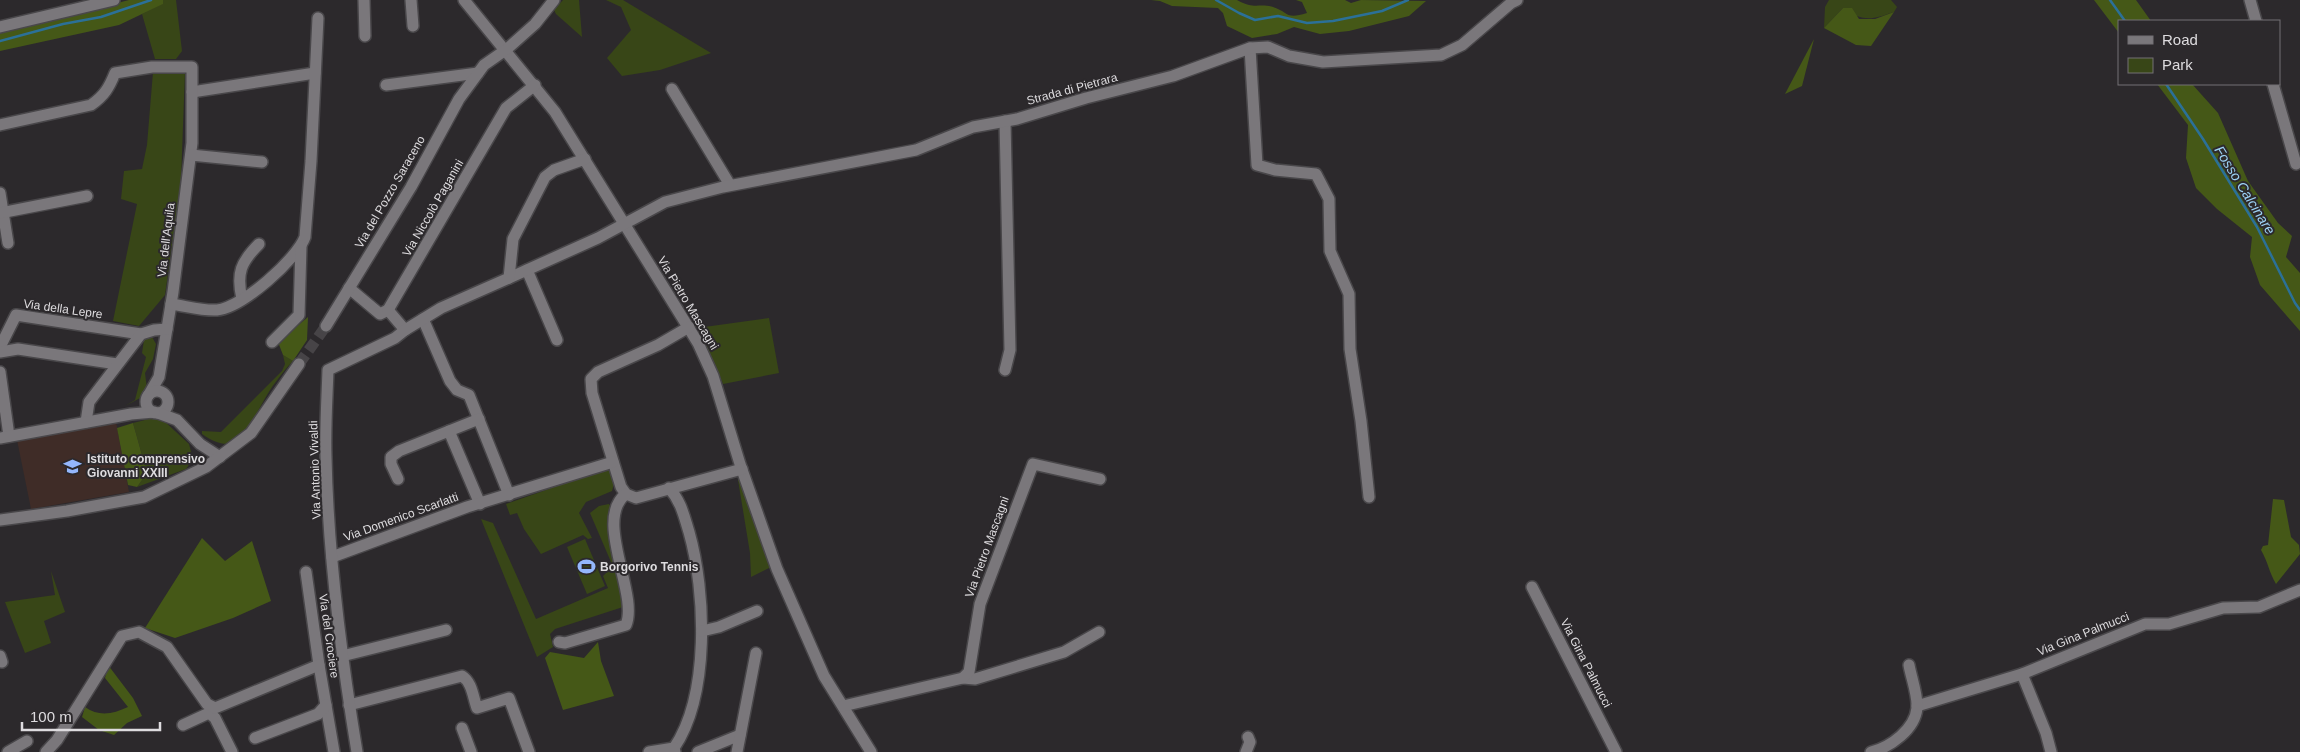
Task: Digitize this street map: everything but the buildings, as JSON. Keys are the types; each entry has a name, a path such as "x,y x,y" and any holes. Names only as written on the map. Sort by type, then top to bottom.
{"street":[{"path":"0,27 114,0"},
{"path":"364,0 365,36"},
{"path":"411,0 413,26"},
{"name":"Via Pietro Mascagni","path":"464,0 507,50 555,112 689,327 713,376 742,469 777,569 824,676 871,752"},
{"name":"Via del Pozzo Saraceno","path":"326,326 411,187 459,99 484,65 507,50 534,24 554,0"},
{"name":"Strada di Pietrara","path":"624,224 665,202 730,185 916,150 973,127 1005,121 1173,76 1250,48 1268,48 1289,56 1323,62 1441,55 1462,45 1517,0"},
{"path":"2250,0 2256,20"},
{"path":"172,298 218,310 231,306 262,285 301,246 305,237 311,170 318,18"},
{"path":"1250,48 1257,165 1275,170 1316,174 1329,199 1330,251 1349,294 1350,349 1362,421 1369,497"},
{"name":"Via dell'Aquila","path":"0,125 91,105 101,98 109,88 115,73 152,67 192,67 191,155 172,298 159,377 148,399"},
{"path":"386,86 478,73"},
{"path":"192,92 315,74"},
{"name":"Via Niccolò Paganini","path":"388,310 506,108 535,85"},
{"path":"2273,85 2296,164"},
{"path":"672,89 730,185"},
{"path":"1005,121 1010,350 1005,370"},
{"path":"191,155 262,162"},
{"path":"509,278 513,239 545,177 554,170 585,159"},
{"path":"0,193 8,243"},
{"path":"2,212 87,196"},
{"name":"Via Antonio Vivaldi","path":"357,752 342,656 332,557 326,457 328,370 395,338 441,308 598,238 624,224"},
{"path":"242,299 239,284 242,264 259,244"},
{"path":"272,342 299,315 301,246"},
{"path":"527,270 557,340"},
{"path":"349,288 380,314 388,310 405,330"},
{"name":"Via della Lepre","path":"0,347 16,315 141,334"},
{"path":"423,319 450,381 457,390 469,395 510,495"},
{"path":"689,327 658,345 598,372 591,379 592,393 621,487 626,494 636,498 742,469"},
{"path":"86,422 88,402 141,334 167,329"},
{"path":"0,352 18,349 117,364"},
{"path":"0,520 67,512 144,497 215,460 251,433 299,364"},
{"path":"0,372 5,437 126,414 156,412 166,408 159,377"},
{"path":"126,414 157,391 165,398 177,420 200,444 205,458 215,460"},
{"path":"148,399 148,408 177,420"},
{"path":"398,478 391,464 391,457 479,419"},
{"name":"Via Domenico Scarlatti","path":"449,431 480,504"},
{"name":"Via Domenico Scarlatti","path":"332,557 480,504 614,462"},
{"name":"Via Pietro Mascagni","path":"963,678 969,672 980,604 1033,464 1100,479"},
{"path":"649,752 675,750 683,736 690,718 698,673 702,631 701,592 695,552 682,508 677,497 669,488"},
{"path":"559,642 565,643 626,625 630,616 620,568 614,516 618,500 626,494"},
{"name":"Via del Crociere","path":"306,572 318,665 334,752"},
{"name":"Via Gina Palmucci","path":"1532,587 1616,752"},
{"name":"Via Gina Palmucci","path":"1917,706 2022,674 2145,624 2169,624 2223,608 2259,607 2300,590"},
{"path":"702,631 719,627 757,611"},
{"path":"342,656 446,630"},
{"path":"46,752 56,740 122,636 139,632 167,647 207,704 215,708 318,665"},
{"path":"843,706 963,678 975,679 1064,652 1099,632"},
{"path":"737,752 756,653"},
{"path":"1871,752 1879,750 1900,736 1914,721 1917,706 1909,665"},
{"path":"2022,674 2046,733 2051,752"},
{"path":"349,705 462,676 470,687 477,708 509,698 529,752"},
{"path":"255,738 318,714 326,705"},
{"path":"183,725 210,714 215,718 232,752"},
{"path":"462,728 471,752"},
{"path":"698,752 740,735"},
{"path":"1246,752 1250,742 1248,737"},
{"path":"8,752 27,741"}],"shaded area":[{"name":"Istituto comprensivo Giovanni XXIII","path":"116,422 129,492 31,509 17,440"}],"green space":[{"path":"129,0 163,0 163,4 119,25 0,51 0,33"},
{"path":"163,0 176,0 182,51 176,59 155,59 142,14 162,4"},
{"path":"563,0 579,0 582,37 556,14 554,10"},
{"path":"606,0 623,0 711,53 660,70 622,76 607,58 631,30 621,7"},
{"path":"1151,0 1237,0 1252,6 1273,7 1288,15 1295,16 1307,13 1302,2 1296,0 1345,0 1351,3 1361,0 1426,1 1409,16 1349,31 1320,34 1294,27 1277,34 1252,38 1227,26 1223,13 1218,8 1172,6 1160,1"},
{"path":"1829,0 1891,0 1897,7 1894,12 1873,18 1862,18 1843,8 1824,28 1825,7"},
{"path":"2094,0 2136,0 2150,20 2118,20 2118,32"},
{"path":"1843,8 1852,8 1859,19 1875,19 1894,12 1871,46 1856,45 1824,28"},
{"path":"1814,39 1802,86 1785,94"},
{"path":"153,72 185,72 181,180 165,295 139,326 113,321 137,204 121,199 124,171 142,169 147,145"},
{"path":"2158,85 2193,85 2218,113 2248,181 2278,223 2292,236 2286,257 2300,273 2300,331 2260,285 2250,257 2252,237 2217,209 2196,188 2186,158 2188,125"},
{"path":"308,317 307,340 293,361 283,355 278,342"},
{"path":"769,318 779,373 723,384 697,328"},
{"path":"152,337 156,344 153,359 145,373 147,389 144,396 125,406 135,400 146,357 142,353 144,340"},
{"path":"283,355 293,361 266,396 252,422 240,438 225,444 202,434 202,431 221,432 282,371 285,364"},
{"path":"149,419 162,419 189,444 193,459 186,469 137,487 147,473 133,423"},
{"path":"133,423 147,473 137,487 128,485 117,428"},
{"path":"609,468 614,479 612,491 586,502 579,513 592,538 588,539 583,535 541,554 524,529 517,513 510,515 506,504"},
{"path":"741,479 771,567 751,577 750,553 738,480"},
{"path":"2273,499 2284,500 2291,537 2299,545 2300,554 2276,584 2261,550 2263,546 2268,545"},
{"path":"609,504 612,509 613,544 623,607 555,629 550,634 553,647 537,657 481,519 493,523 536,619 608,588 603,576 610,569 611,562 590,513 599,506"},
{"path":"202,538 225,561 252,541 271,601 233,618 175,638 145,628"},
{"name":"Borgorivo Tennis","path":"585,539 605,586 587,594 567,547"},
{"path":"51,571 65,612 44,621 51,643 25,653 5,602 55,595"},
{"path":"598,642 601,661 614,696 563,710 545,658 550,652 584,658"},
{"path":"108,665 133,698 142,716 127,723 114,735 99,730 82,717 85,707 96,712 106,713 128,707 105,678"}],"waterway":[{"name":"Fosso Calcinare","path":"0,41 63,24 101,17 151,0"},
{"name":"Fosso Calcinare","path":"1216,0 1255,20 1278,16 1307,23 1333,21 1382,11 1408,0"},
{"name":"Fosso Calcinare","path":"2110,0 2124,20"},
{"name":"Fosso Calcinare","path":"2167,85 2203,139 2257,227 2300,310"}],"tunnel":[{"path":"299,364 326,326"}],"place":[{"name":"Istituto comprensivo Giovanni XXIII","path":"73,466"},
{"name":"Borgorivo Tennis","path":"586,567"}]}
